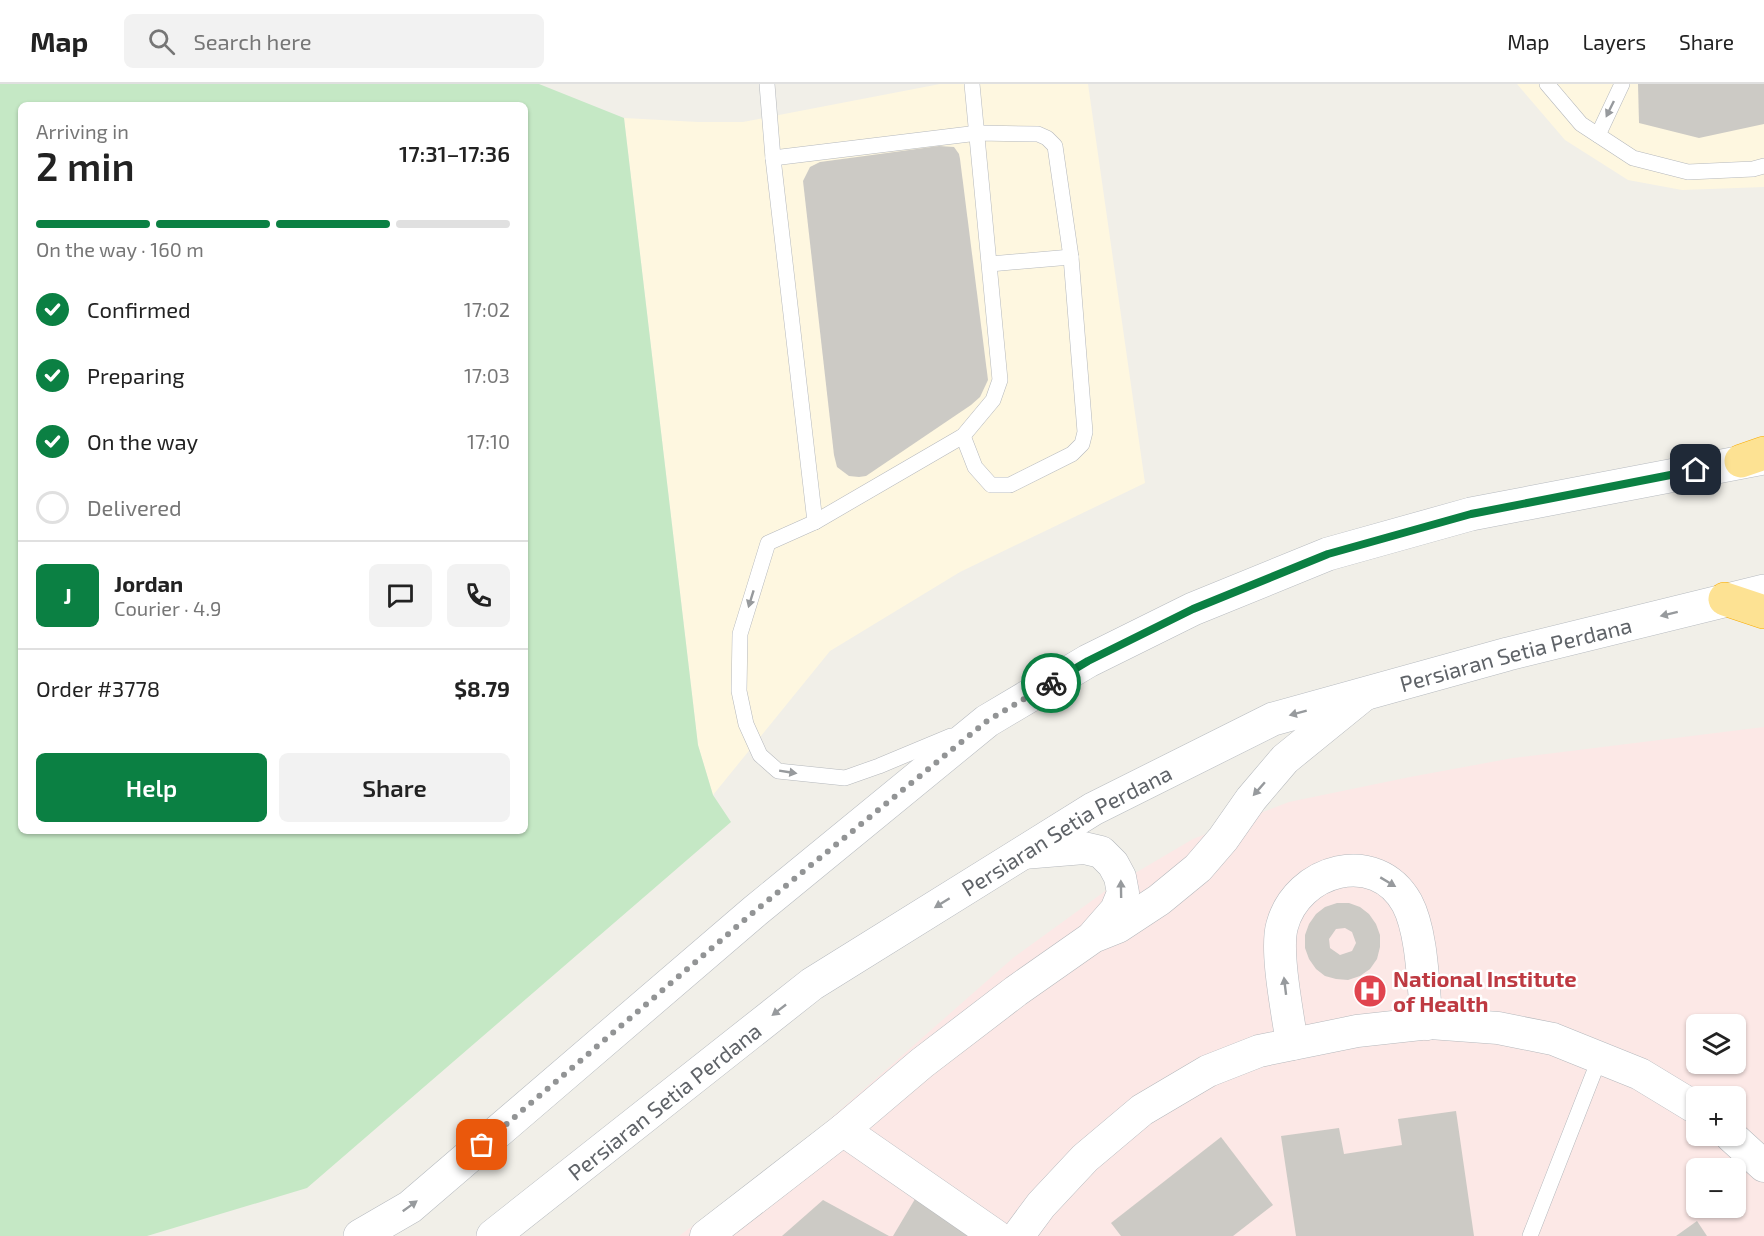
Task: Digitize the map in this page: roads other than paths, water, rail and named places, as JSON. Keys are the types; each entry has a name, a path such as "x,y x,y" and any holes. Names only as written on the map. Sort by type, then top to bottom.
{"highway":[{"path":"1725,599 1764,612"}],"main road":[{"path":"360,1236 410,1207 755,911 987,721 1088,661 1193,609 1328,554 1471,514 1756,457"},
{"name":"Persiaran Setia Perdana","path":"493,1236 812,984 1093,809 1273,719 1508,654 1764,591"}],"street":[{"path":"706,1236 1016,991 1093,937 1118,927 1159,900 1198,868 1223,839 1251,799 1286,759 1365,694"},
{"path":"1023,853 1084,848 1101,852 1113,864 1120,877 1123,893 1116,910 1093,937"},
{"path":"1292,1044 1281,952 1281,928 1290,904 1306,886 1328,874 1352,870 1377,875 1398,888 1408,906 1417,931 1427,1024"},
{"path":"1018,1236 1041,1205 1084,1158 1142,1110 1208,1071 1259,1051 1292,1044 1357,1031 1427,1024 1498,1028 1553,1039 1600,1057 1640,1074 1686,1102"},
{"path":"843,1130 996,1236"},
{"path":"1742,1146 1764,1166"}],"lane":[{"path":"767,84 773,158 815,522"},
{"path":"972,84 1000,380 993,400 963,436 815,522 768,543 740,634 739,691 746,724 760,755 778,771 845,778 987,721"},
{"path":"1547,84 1581,123 1633,158 1689,172 1764,166"},
{"path":"1598,135 1622,84"},
{"path":"773,158 978,133 1038,134 1047,138 1055,146 1071,257 1085,432 1082,444 1072,454 1010,485 991,485 975,467 963,436"},
{"path":"990,264 1071,257"},
{"path":"1530,1236 1600,1057"}],"place":[{"name":"National Institute of Health","path":"1370,991"}]}
